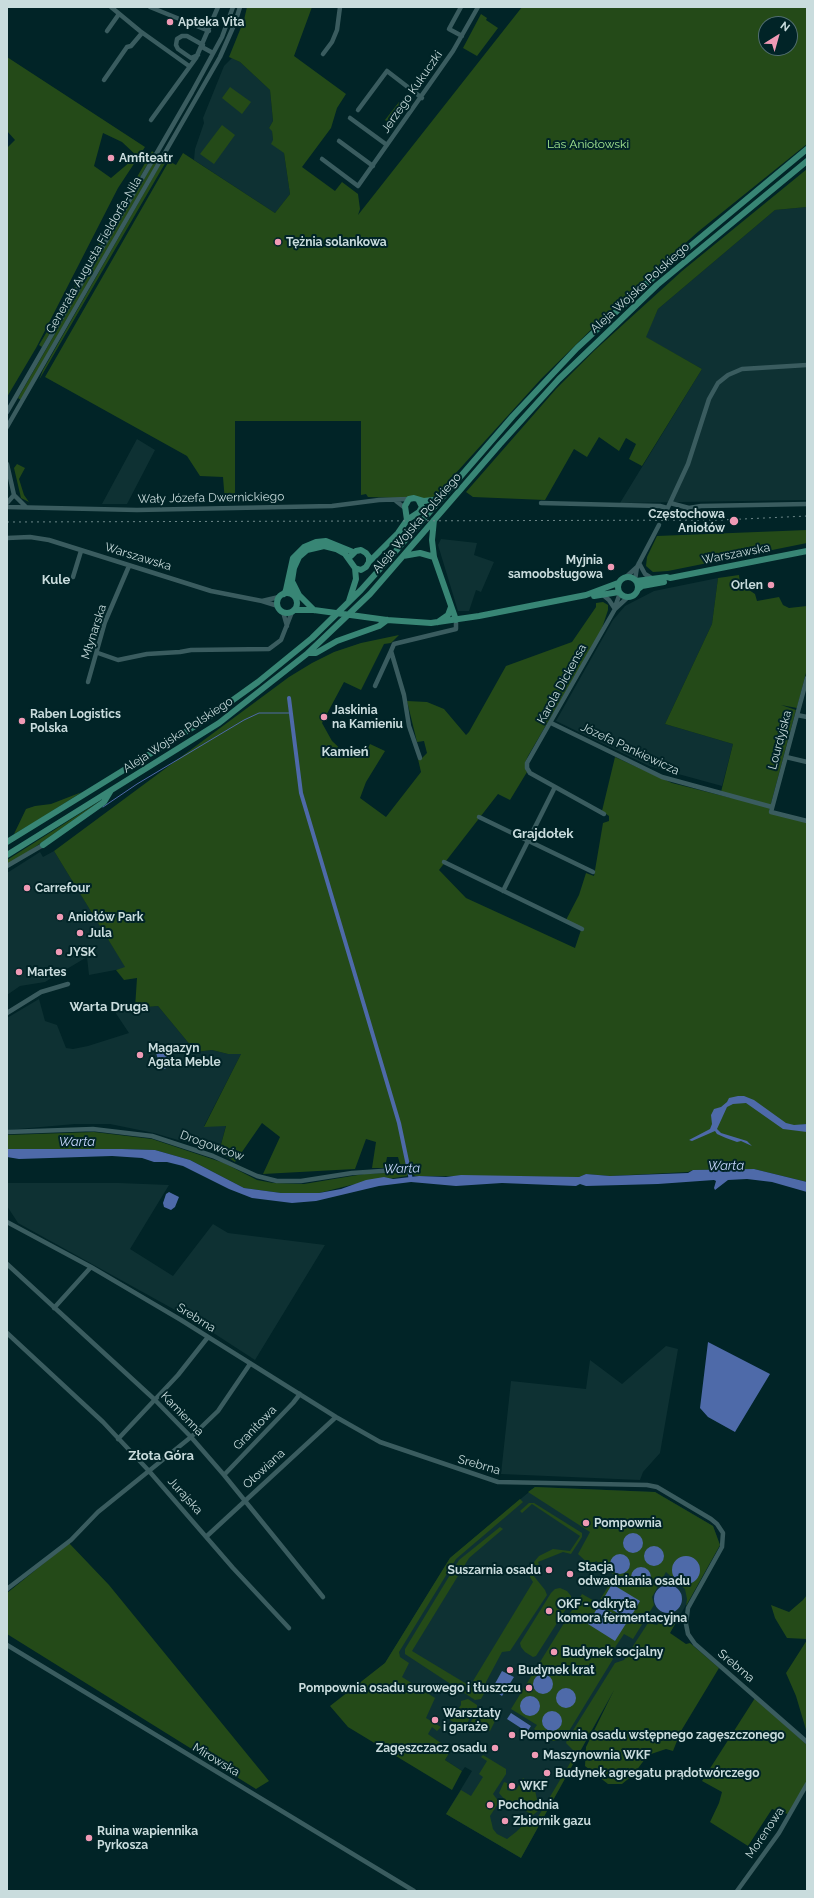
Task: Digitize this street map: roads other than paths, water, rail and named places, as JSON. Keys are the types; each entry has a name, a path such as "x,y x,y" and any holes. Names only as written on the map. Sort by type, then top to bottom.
{"main road":[{"name":"Aleja Wojska Polskiego","path":"7,842 153,754 230,703 289,657 349,602 538,390 618,310 704,234 807,149"},
{"name":"Aleja Wojska Polskiego","path":"7,855 219,723 308,653 370,594 541,399 617,322 656,285 807,161"},
{"path":"407,520 405,504 409,499 414,498 420,501 441,499"},
{"path":"355,568 364,569 378,551 398,533 407,520 420,511 422,507 420,501"},
{"path":"406,509 413,515"},
{"path":"434,520 432,540 434,557 456,620"},
{"path":"312,608 283,612 278,606 286,590 293,558 304,546 316,542 326,541 353,552 361,550 369,557 369,562"},
{"path":"349,602 356,579 355,568 351,564 350,559 336,549 324,546 312,548 303,554 297,562 291,587 292,595 297,602 325,611 387,620 414,623 456,620 586,595 618,584 626,577 636,581 638,589 633,595 628,597 620,593 603,594 590,597 586,595"},
{"path":"366,553 378,551"},
{"path":"350,559 353,552"},
{"name":"Warszawska","path":"636,581 667,577 670,578 807,552"},
{"path":"403,556 420,553 434,557"},
{"name":"Warszawska","path":"638,589 642,586 668,581 670,578"},
{"path":"293,583 299,595 312,608"},
{"path":"618,584 620,593"},
{"path":"282,596 292,595"},
{"path":"293,611 297,602"},
{"path":"438,622 448,615 451,607"},
{"path":"308,653 316,653 337,641 379,626 387,620"},
{"path":"43,845 104,802 111,790"}],"street":[{"path":"111,7 142,33 189,66"},
{"path":"150,7 209,31"},
{"path":"151,120 198,55 218,7"},
{"name":"Generała Augusta Fieldorfa-Nila","path":"7,412 214,53 222,37 232,7"},
{"name":"Generała Augusta Fieldorfa-Nila","path":"7,427 220,57 235,23 240,7"},
{"path":"323,54 337,30 340,7"},
{"path":"461,7 449,29 462,36"},
{"name":"Jerzego Kukuczki","path":"322,159 358,186 422,98 462,36 478,7"},
{"path":"107,31 119,14"},
{"path":"104,80 127,47 131,46 142,33"},
{"path":"198,55 191,58 178,49 176,45 177,39 182,36 186,36 214,53"},
{"path":"358,110 387,71 422,98"},
{"path":"350,118 387,145"},
{"path":"339,140 373,166"},
{"path":"663,518 693,452 709,399 718,383 728,375 742,369 807,365"},
{"path":"7,464 14,495 26,507"},
{"path":"7,503 14,495"},
{"name":"Wały Józefa Dwernickiego","path":"7,507 151,510 332,506 379,500 396,501 409,499"},
{"path":"396,501 406,509"},
{"path":"541,503 660,506 667,508"},
{"path":"670,503 688,508 701,506 807,504"},
{"path":"626,577 638,565 659,525"},
{"name":"Warszawska","path":"7,538 43,539 222,594 262,601 278,606"},
{"path":"73,577 81,551"},
{"path":"638,565 645,574 653,579"},
{"path":"636,581 638,565"},
{"name":"Młynarska","path":"88,682 98,653 105,622 129,566"},
{"name":"Karola Dickensa","path":"555,787 530,773 526,768 527,764 552,723 615,608 620,593"},
{"path":"603,594 615,608"},
{"name":"Warszawska","path":"262,601 282,596"},
{"name":"Karola Dickensa","path":"615,608 628,597"},
{"path":"98,653 118,660 147,654 191,650 264,649 275,645 281,640 293,611"},
{"path":"283,612 287,626"},
{"path":"375,686 394,644 456,629 456,620"},
{"path":"391,651 404,695 409,726 420,758"},
{"name":"Lourdyjska","path":"772,807 807,678"},
{"path":"797,715 807,717"},
{"name":"Józefa Pankiewicza","path":"552,723 662,777 772,807 771,812 807,821"},
{"path":"786,757 807,762"},
{"path":"503,891 555,787 604,814"},
{"path":"479,817 593,872"},
{"path":"7,866 43,845"},
{"path":"444,862 582,929"},
{"path":"7,1013 41,992 68,984"},
{"name":"Drogowców","path":"7,1132 93,1129 152,1136 213,1156 257,1176 278,1180 301,1181 352,1173 409,1170"},
{"name":"Srebrna","path":"7,1222 91,1267 208,1337 336,1417 380,1442 498,1482 647,1485 657,1487 711,1519 724,1533 724,1541 688,1608 686,1624 688,1634 695,1644 807,1742"},
{"name":"Kamienna","path":"7,1264 154,1399 191,1437 324,1597"},
{"path":"54,1308 91,1267"},
{"name":"Jurajska","path":"7,1333 103,1422 207,1536 233,1568 289,1628"},
{"path":"118,1439 178,1375 208,1337"},
{"path":"7,1589 71,1540 98,1512 191,1437 218,1411 250,1364"},
{"name":"Granitowa","path":"224,1475 300,1394"},
{"name":"Ołowiana","path":"207,1536 336,1417"},
{"name":"Mirowska","path":"7,1645 414,1891"},
{"name":"Morenowa","path":"737,1891 779,1834 807,1784"}],"water":[{"path":"166,1046 172,1066 161,1070 155,1049"},
{"path":"744,1096 754,1100 786,1123 794,1125 807,1124 807,1132 783,1129 746,1103 733,1104 727,1107 717,1129 721,1133 747,1141 752,1146 741,1141 737,1142 726,1138 717,1134 715,1131 692,1141 689,1140 710,1129 712,1124 711,1115 714,1109 721,1107 729,1098"},
{"path":"7,1149 155,1150 190,1160 244,1188 281,1193 319,1193 341,1189 366,1180 384,1177 393,1179 419,1176 446,1177 461,1175 579,1177 586,1174 610,1176 688,1173 693,1170 754,1169 807,1182 807,1192 772,1182 747,1179 728,1180 715,1190 714,1188 716,1181 714,1180 658,1184 586,1186 580,1184 576,1186 502,1183 456,1186 411,1182 379,1186 316,1201 292,1203 252,1198 229,1189 183,1166 167,1162 154,1162 142,1158 112,1156 19,1159 7,1157"},
{"path":"169,1192 179,1197 175,1207 171,1210 164,1207 163,1203 166,1194"},
{"path":"708,1342 770,1374 735,1432 708,1417 700,1408"},
{"path":"633,1533 640,1536 643,1543 640,1550 633,1553 626,1550 623,1543 626,1536"},
{"path":"654,1546 661,1549 664,1556 661,1563 654,1566 647,1563 644,1556 647,1549"},
{"path":"620,1554 627,1557 630,1564 627,1571 620,1574 613,1571 610,1564 613,1557"},
{"path":"686,1556 696,1560 700,1570 696,1580 686,1584 676,1580 672,1570 676,1560"},
{"path":"641,1567 648,1570 651,1577 648,1584 641,1587 634,1584 631,1577 634,1570"},
{"path":"612,1584 640,1601 629,1620 601,1603"},
{"path":"668,1585 678,1589 682,1599 678,1609 668,1613 658,1609 654,1599 658,1589"},
{"path":"599,1605 627,1622 615,1641 588,1624"},
{"path":"502,1671 514,1677 502,1696 492,1689"},
{"path":"543,1674 550,1677 553,1684 550,1691 543,1694 536,1691 533,1684 536,1677"},
{"path":"566,1688 573,1691 576,1698 573,1705 566,1708 559,1705 556,1698 559,1691"},
{"path":"530,1696 537,1699 540,1706 537,1713 530,1716 523,1713 520,1706 523,1699"},
{"path":"552,1711 559,1714 562,1721 559,1728 552,1731 545,1728 542,1721 545,1714"},
{"path":"511,1713 531,1726 527,1732 507,1719"}],"waterway":[{"name":"Warta","path":"289,698 301,793 399,1123 411,1180"},
{"path":"103,807 137,784 244,720 259,713 290,713"}],"railway":[{"path":"7,522 722,520 807,516"}],"place":[{"name":"Apteka Vita","path":"170,22"},
{"name":"Amfiteatr","path":"111,158"},
{"name":"Tężnia solankowa","path":"278,242"},
{"name":"Częstochowa Aniołów","path":"734,521"},
{"name":"Myjnia samoobsługowa","path":"611,567"},
{"name":"Orlen","path":"771,585"},
{"name":"Jaskinia na Kamieniu","path":"324,717"},
{"name":"Raben Logistics Polska","path":"22,721"},
{"name":"Carrefour","path":"27,888"},
{"name":"Aniołów Park","path":"60,917"},
{"name":"Jula","path":"80,933"},
{"name":"JYSK","path":"59,952"},
{"name":"Martes","path":"19,972"},
{"name":"Magazyn Agata Meble","path":"140,1055"},
{"name":"Pompownia","path":"586,1523"},
{"name":"Suszarnia osadu","path":"549,1570"},
{"name":"Stacja odwadniania osadu","path":"570,1574"},
{"name":"OKF - odkryta komora fermentacyjna","path":"549,1611"},
{"name":"Budynek socjalny","path":"554,1652"},
{"name":"Budynek krat","path":"510,1670"},
{"name":"Pompownia osadu surowego i tłuszczu","path":"529,1688"},
{"name":"Warsztaty i garaże","path":"435,1720"},
{"name":"Pompownia osadu wstępnego zagęszczonego","path":"512,1735"},
{"name":"Zagęszczacz osadu","path":"495,1748"},
{"name":"Maszynownia WKF","path":"535,1755"},
{"name":"Budynek agregatu prądotwórczego","path":"547,1773"},
{"name":"WKF","path":"512,1786"},
{"name":"Pochodnia","path":"490,1805"},
{"name":"Zbiornik gazu","path":"505,1821"},
{"name":"Ruina wapiennika Pyrkosza","path":"89,1838"}],"district":[{"name":"Kule","path":"56,580"},
{"name":"Kamień","path":"345,752"},
{"name":"Grajdołek","path":"543,834"},
{"name":"Warta Druga","path":"109,1007"},
{"name":"Złota Góra","path":"161,1456"}],"park label":[{"name":"Las Aniołowski","path":"588,144"}]}
